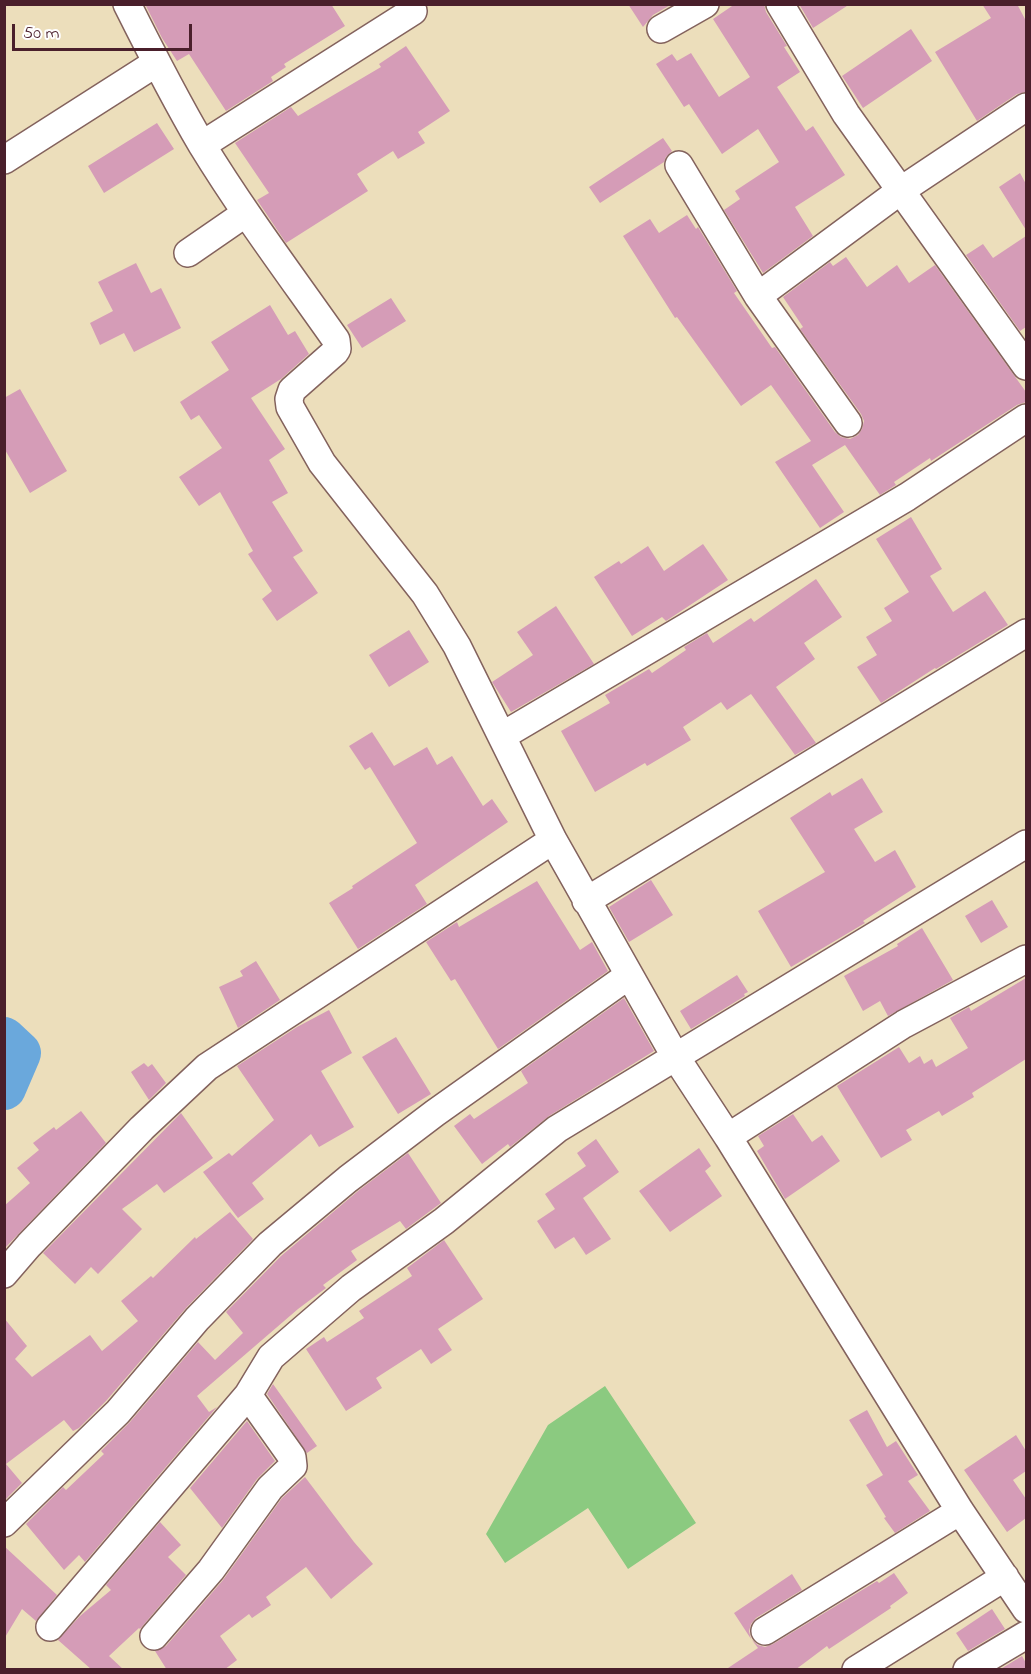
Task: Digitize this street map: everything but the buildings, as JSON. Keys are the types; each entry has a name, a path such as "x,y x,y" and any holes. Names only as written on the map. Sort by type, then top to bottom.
{"street":[{"path":"127,4 156,63 202,145 246,213 336,340 335,352 292,390 289,399 290,407 322,463 425,594 457,646 553,840 675,1056 728,1137 960,1511 1026,1609"},
{"path":"661,29 705,4"},
{"path":"780,4 846,114 1026,366"},
{"path":"202,145 412,11"},
{"path":"4,160 156,63"},
{"path":"758,296 900,191 1026,107"},
{"path":"679,165 758,296 848,423"},
{"path":"188,253 246,213"},
{"path":"502,736 907,496 1026,418"},
{"path":"586,901 1026,633"},
{"path":"4,1274 142,1128 207,1067 553,840"},
{"path":"50,1627 248,1395 272,1357 351,1288 444,1221 557,1129 1026,844"},
{"path":"728,1137 904,1024 1026,958"},
{"path":"4,1523 118,1412 197,1319 270,1244 348,1179 427,1119 628,976"},
{"path":"154,1636 211,1570 270,1488 293,1466 292,1457 248,1395"},
{"path":"765,1630 960,1511"},
{"path":"856,1670 1005,1578"},
{"path":"967,1670 1026,1635"}],"green space":[{"path":"605,1386 696,1523 628,1569 588,1508 505,1563 486,1534 548,1425"}],"waterway":[{"path":"4,1039 19,1053 4,1088"}]}
